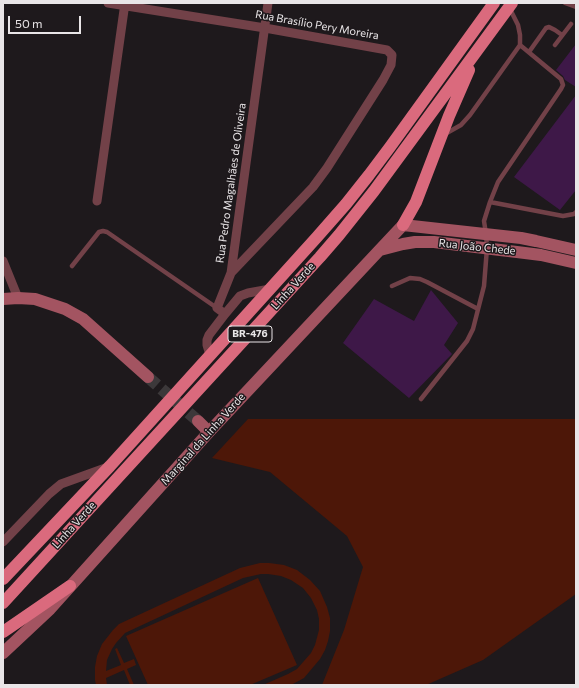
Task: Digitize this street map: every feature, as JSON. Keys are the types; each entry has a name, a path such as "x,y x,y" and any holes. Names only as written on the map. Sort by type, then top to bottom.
{"highway":[{"name":"Linha Verde","path":"3,579 110,466 322,231 369,175 494,3"},
{"name":"Linha Verde","path":"3,603 339,234 378,185 510,5"},
{"path":"403,225 416,202 440,137 478,49"},
{"path":"3,632 70,586"}],"main road":[{"name":"Rua João Chede","path":"403,225 536,241 576,250"},
{"name":"Marginal da Linha Verde","path":"3,653 50,608 209,432 403,225"},
{"name":"Rua João Chede","path":"379,250 415,242 434,242 541,255 576,263"},
{"path":"3,299 35,298 65,309 83,319 148,377"},
{"path":"198,421 209,432"}],"street":[{"name":"Rua Brasílio Pery Moreira","path":"108,3 124,4 387,50 392,55 391,65 383,80 314,187 231,273"},
{"name":"Rua Pedro Magalhães de Oliveira","path":"217,308 231,273 268,3"},
{"path":"98,201 124,4"},
{"path":"3,261 18,298"},
{"path":"210,355 207,345 209,335 240,296 248,293 270,290"},
{"path":"217,308 225,314"},
{"path":"3,542 49,494 62,484 110,466"}],"lane":[{"path":"565,3 576,7"},
{"path":"440,137 461,125 470,115 520,45 518,25 510,5"},
{"path":"555,45 571,24"},
{"path":"529,52 546,28 549,27 562,35"},
{"path":"421,399 467,341 473,329 484,286 487,248 484,221 498,182 563,85 561,79 520,45"},
{"path":"490,202 563,216 574,214 576,212"},
{"path":"72,266 99,232 107,232 217,308"},
{"path":"392,286 410,278 420,279 478,310"}],"shaded area":[{"path":"248,419 576,419 576,594 483,660 426,685 322,685 344,630 363,567 347,536 270,472 212,458"},
{"path":"260,563 284,565 297,570 310,580 320,591 327,607 330,618 328,641 320,659 304,678 291,685 263,685 297,669 311,653 319,630 319,619 317,610 311,598 303,588 291,580 281,576 261,574 243,578 125,633 112,649 107,660 106,671 121,665 115,649 117,648 124,663 134,659 136,665 127,669 134,685 130,685 124,670 106,678 107,685 96,685 95,667 97,656 102,644 119,624 240,568"},
{"path":"258,578 297,665 250,685 148,685 126,636"}],"building":[{"path":"576,44 576,87 565,80 556,70"},
{"path":"576,95 576,190 560,210 514,177"},
{"path":"431,290 458,323 444,345 452,354 409,398 343,343 374,299 414,321"}],"tunnel":[{"path":"148,377 198,421"}]}
